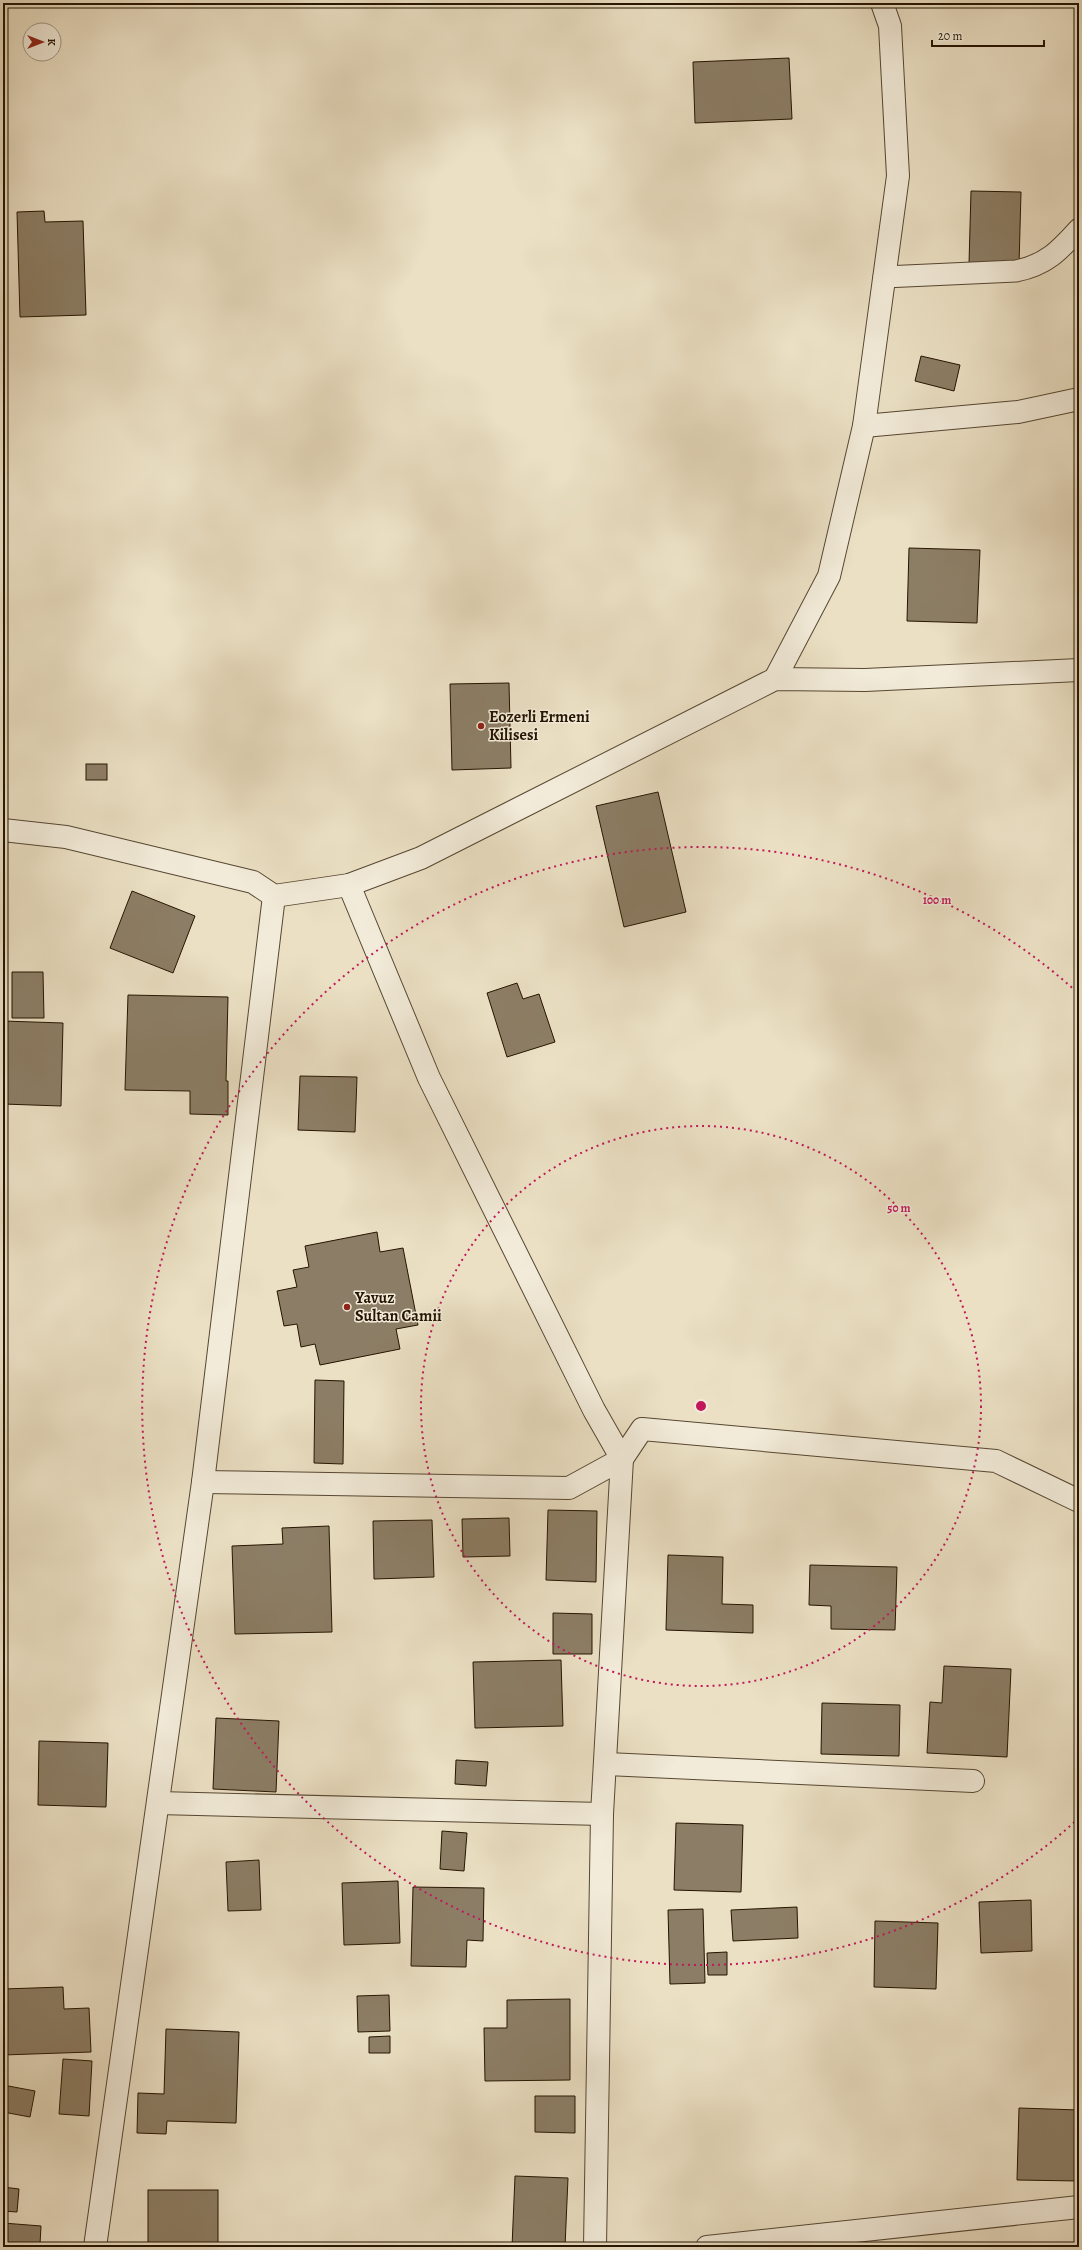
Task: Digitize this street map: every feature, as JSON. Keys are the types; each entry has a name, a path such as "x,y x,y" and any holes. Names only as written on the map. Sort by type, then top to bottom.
{"street":[{"path":"775,679 830,576 864,426 898,176 890,26 882,3"},
{"path":"864,426 1018,412 1079,399"},
{"path":"3,830 74,839 252,882 274,896 349,885 421,858 775,679 866,680 1079,670"},
{"path":"349,885 429,1078 594,1410 622,1459 607,1764 602,1814 595,2247"},
{"path":"95,2247 203,1482 274,896"},
{"path":"203,1482 569,1488 622,1459 642,1429 996,1461 1079,1501"},
{"path":"607,1764 973,1781"},
{"path":"158,1803 602,1814"},
{"path":"707,2247 1079,2207"}],"lane":[{"path":"884,277 1016,271 1027,269 1054,255 1079,229"}],"building":[{"path":"734,3 800,3 800,6 735,7"},
{"path":"789,58 792,119 695,123 693,62"},
{"path":"971,191 1021,192 1019,265 969,264"},
{"path":"44,211 45,222 83,221 86,315 20,317 17,212"},
{"path":"921,356 960,365 954,391 915,381"},
{"path":"909,548 980,550 977,623 907,621"},
{"name":"Eozerli Ermeni Kilisesi","path":"509,683 511,768 452,770 450,684"},
{"path":"86,764 107,764 107,780 86,780"},
{"path":"658,792 686,912 624,927 596,806"},
{"path":"132,891 195,916 173,973 110,948"},
{"path":"12,972 43,972 44,1018 12,1018"},
{"path":"517,983 523,999 539,994 555,1042 507,1057 487,993"},
{"path":"128,995 228,997 226,1081 228,1081 228,1115 190,1114 190,1091 125,1090"},
{"path":"3,1021 63,1023 61,1106 3,1104"},
{"path":"300,1076 357,1077 355,1132 298,1130"},
{"name":"Yavuz Sultan Camii","path":"377,1232 380,1252 403,1248 418,1325 396,1329 400,1349 320,1365 315,1344 301,1347 297,1324 284,1326 277,1291 297,1287 293,1270 309,1267 305,1246"},
{"path":"315,1380 344,1381 343,1464 314,1463"},
{"path":"548,1510 597,1511 596,1582 546,1580"},
{"path":"509,1518 510,1556 463,1557 462,1519"},
{"path":"432,1520 434,1577 374,1579 373,1521"},
{"path":"329,1526 332,1632 235,1634 232,1546 283,1544 282,1528"},
{"path":"668,1555 723,1557 722,1604 753,1605 753,1633 666,1630"},
{"path":"810,1565 897,1567 895,1630 831,1629 831,1606 809,1605"},
{"path":"553,1613 592,1614 592,1654 553,1654"},
{"path":"1078,1642 1079,1642 1079,1720"},
{"path":"561,1660 563,1726 475,1728 473,1662"},
{"path":"944,1666 1011,1669 1007,1757 927,1753 930,1702 942,1703"},
{"path":"822,1703 900,1705 899,1756 821,1754"},
{"path":"216,1718 279,1721 276,1792 213,1789"},
{"path":"39,1741 108,1743 106,1807 38,1805"},
{"path":"456,1760 488,1762 486,1786 455,1784"},
{"path":"676,1823 743,1825 741,1892 674,1890"},
{"path":"442,1831 467,1833 464,1871 440,1869"},
{"path":"259,1860 261,1910 228,1911 226,1862"},
{"path":"398,1881 400,1943 344,1945 342,1883"},
{"path":"413,1887 484,1888 483,1941 467,1940 466,1967 411,1966"},
{"path":"1031,1900 1032,1951 981,1953 979,1902"},
{"path":"797,1907 798,1938 733,1941 731,1910"},
{"path":"703,1909 705,1983 670,1984 668,1910"},
{"path":"875,1921 938,1923 936,1989 874,1987"},
{"path":"727,1952 727,1975 708,1975 707,1953"},
{"path":"63,1987 64,2009 89,2008 91,2052 3,2055 3,1989"},
{"path":"389,1995 390,2031 358,2032 357,1996"},
{"path":"570,1999 570,2080 485,2081 484,2028 507,2028 507,2000"},
{"path":"166,2029 239,2032 236,2123 167,2121 166,2134 137,2133 138,2093 164,2094"},
{"path":"390,2036 390,2053 369,2053 369,2037"},
{"path":"63,2059 92,2061 89,2116 59,2114"},
{"path":"3,2085 35,2091 30,2117 3,2112"},
{"path":"535,2096 575,2096 575,2133 535,2132"},
{"path":"1019,2108 1079,2110 1079,2181 1017,2180"},
{"path":"515,2176 568,2178 565,2247 512,2247"},
{"path":"3,2187 19,2189 17,2212 3,2211"},
{"path":"148,2190 218,2190 218,2247 148,2247"},
{"path":"3,2223 41,2226 40,2244 54,2245 54,2247 3,2247"}],"place":[{"name":"Eozerli Ermeni Kilisesi","path":"481,726"},
{"name":"Yavuz Sultan Camii","path":"347,1307"}]}
